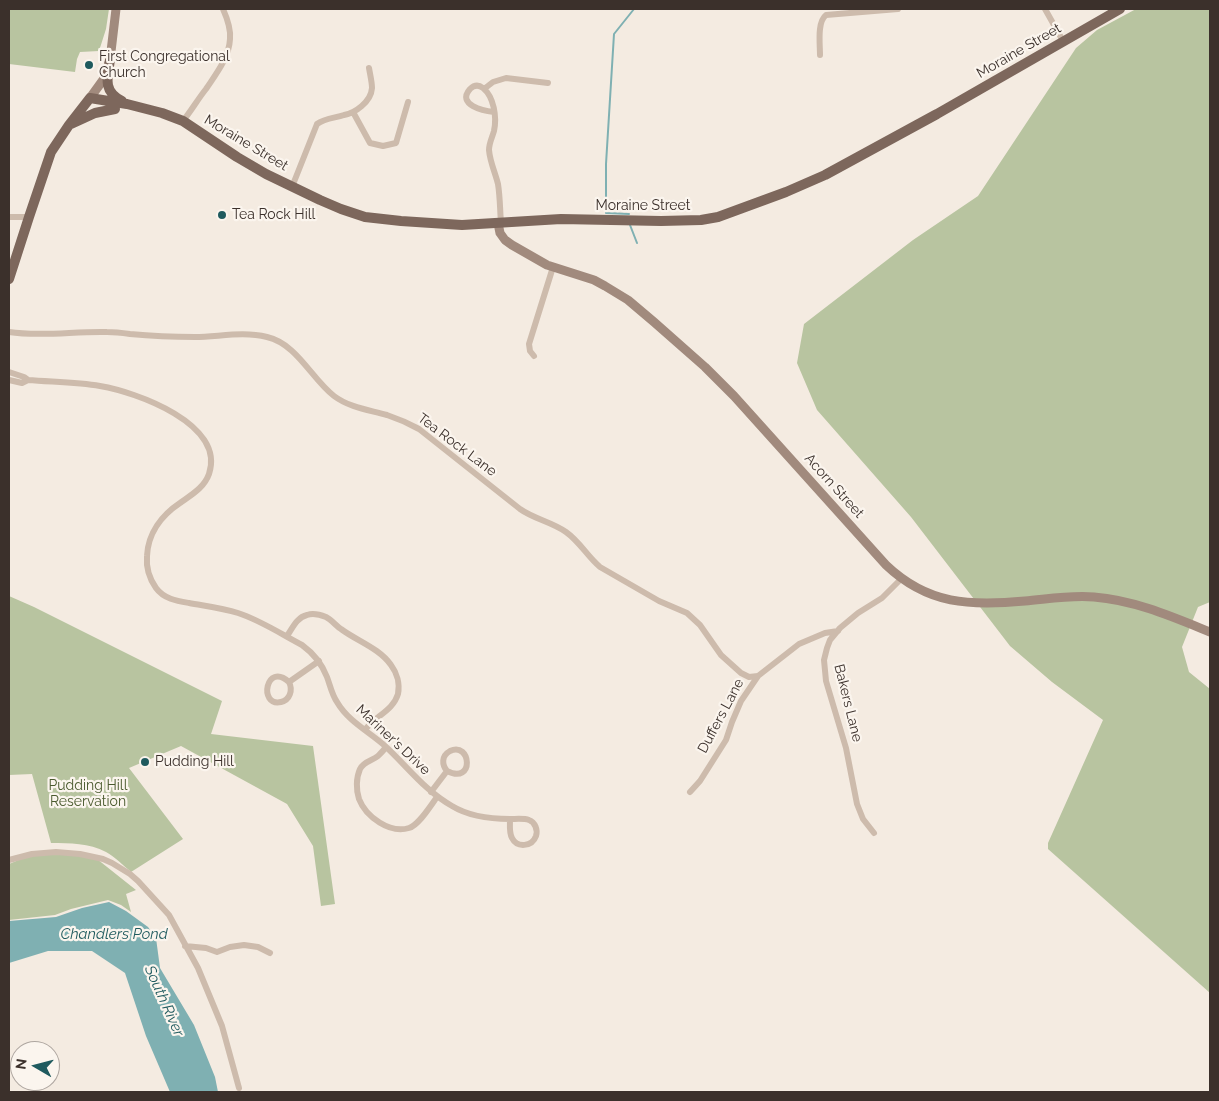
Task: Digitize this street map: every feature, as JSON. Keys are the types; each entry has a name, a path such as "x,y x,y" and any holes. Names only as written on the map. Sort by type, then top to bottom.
{"main road":[{"path":"116,9 107,75 108,88 113,96 127,104"},
{"name":"Moraine Street","path":"90,98 127,104 183,122 266,174 342,209 372,218 462,225 561,219 690,221 718,217 786,192 825,175 937,114 1120,9"},
{"path":"9,279 51,152 103,80 110,60"},
{"name":"Moraine Street","path":"90,98 105,107 114,109 142,108"},
{"path":"69,125 92,114 114,109"},
{"name":"Acorn Street","path":"499,223 500,233 505,240 535,259 553,267 594,280 605,286 628,300 654,322 705,367 734,396 870,548 890,568 919,589 944,599 964,602 1011,602 1066,596 1103,598 1150,610 1210,632"}],"street":[{"path":"183,122 219,69 228,48 230,31 223,9"},
{"path":"820,55 820,24 822,17 831,14 898,9"},
{"path":"1045,9 1063,41"},
{"path":"292,187 317,124 321,121 353,112 366,101 372,89 369,68"},
{"path":"484,89 494,82 506,78 548,83"},
{"path":"494,112 472,107 468,103 466,98 471,88 477,85 481,86 494,106 494,112 494,130 489,149 497,182 499,223"},
{"path":"353,112 370,143 383,146 396,143 408,102"},
{"path":"9,216 29,216"},
{"path":"534,356 529,344 553,267"},
{"name":"Tea Rock Lane","path":"9,332 25,334 111,332 195,337 250,335 271,338 287,347 325,388 344,402 403,420 419,429 528,515 559,527 572,536 600,567 659,601 687,613 700,625 721,655 740,672 749,677 758,676"},
{"path":"9,372 28,380 22,383 9,380"},
{"name":"Mariner's Drive","path":"28,380 99,385 126,392 169,411 193,426 208,448 210,456 209,475 196,492 161,520 152,535 147,552 147,567 155,588 177,601 236,612 302,644 319,661 336,701 350,719 386,747 431,792 452,807 476,816 488,819 510,819 530,820 536,830 536,836 533,840 525,845 515,842 510,833 510,819"},
{"name":"Bakers Lane","path":"874,833 863,819 857,804 846,748 828,689 824,660 830,640 838,631 852,618 882,598 902,578"},
{"path":"287,636 302,617 308,614 322,616 328,618 341,629 379,653 391,664 396,672 398,681 397,696 389,709 370,723 364,730"},
{"path":"758,676 800,644 825,633 838,631"},
{"path":"289,682 319,661"},
{"name":"Duffers Lane","path":"690,792 700,781 726,740 741,701 758,676"},
{"path":"274,678 285,678 289,682 291,693 282,702 271,700 267,695 266,689 269,682 274,678"},
{"path":"386,747 378,756 364,763 360,769 357,793 367,811 380,823 388,827 410,828 415,825 437,797"},
{"path":"431,792 447,772"},
{"path":"9,860 44,853 69,853 92,856 112,863 138,881 169,915 198,968 218,1016 238,1088"},
{"path":"185,946 206,948 217,952 230,947 244,945 258,947 270,953"}],"green space":[{"path":"9,9 109,9 106,29 99,51 80,52 75,72 9,64"},
{"path":"1136,9 1210,9 1210,602 1198,607 1182,647 1189,672 1210,689 1210,993 1048,849 1048,843 1103,720 1052,682 1010,646 911,517 817,410 797,363 804,324 913,240 978,196 1076,48 1097,30"},
{"name":"Pudding Hill Reservation","path":"9,596 222,701 211,734 313,746 335,904 321,906 313,846 287,804 181,746 129,768 183,839 131,872 113,856 100,849 79,844 51,843 32,774 9,775"},
{"path":"49,853 97,859 136,890 126,894 131,912 121,905 108,900 55,915 9,920 9,864 26,857"}],"water":[{"name":"Chandlers Pond","path":"109,902 126,911 148,927 156,938 160,968 194,1025 215,1077 218,1092 170,1092 146,1036 125,973 92,951 48,951 9,963 9,921 56,917 82,908"}],"waterway":[{"path":"629,214 606,213 606,164 614,34 634,9"},
{"path":"630,225 637,243"}],"place":[{"name":"First Congregational Church","path":"89,65"},
{"name":"Tea Rock Hill","path":"222,215"},
{"name":"Pudding Hill","path":"145,762"}],"water label":[{"name":"South River","path":"164,1001"}]}
